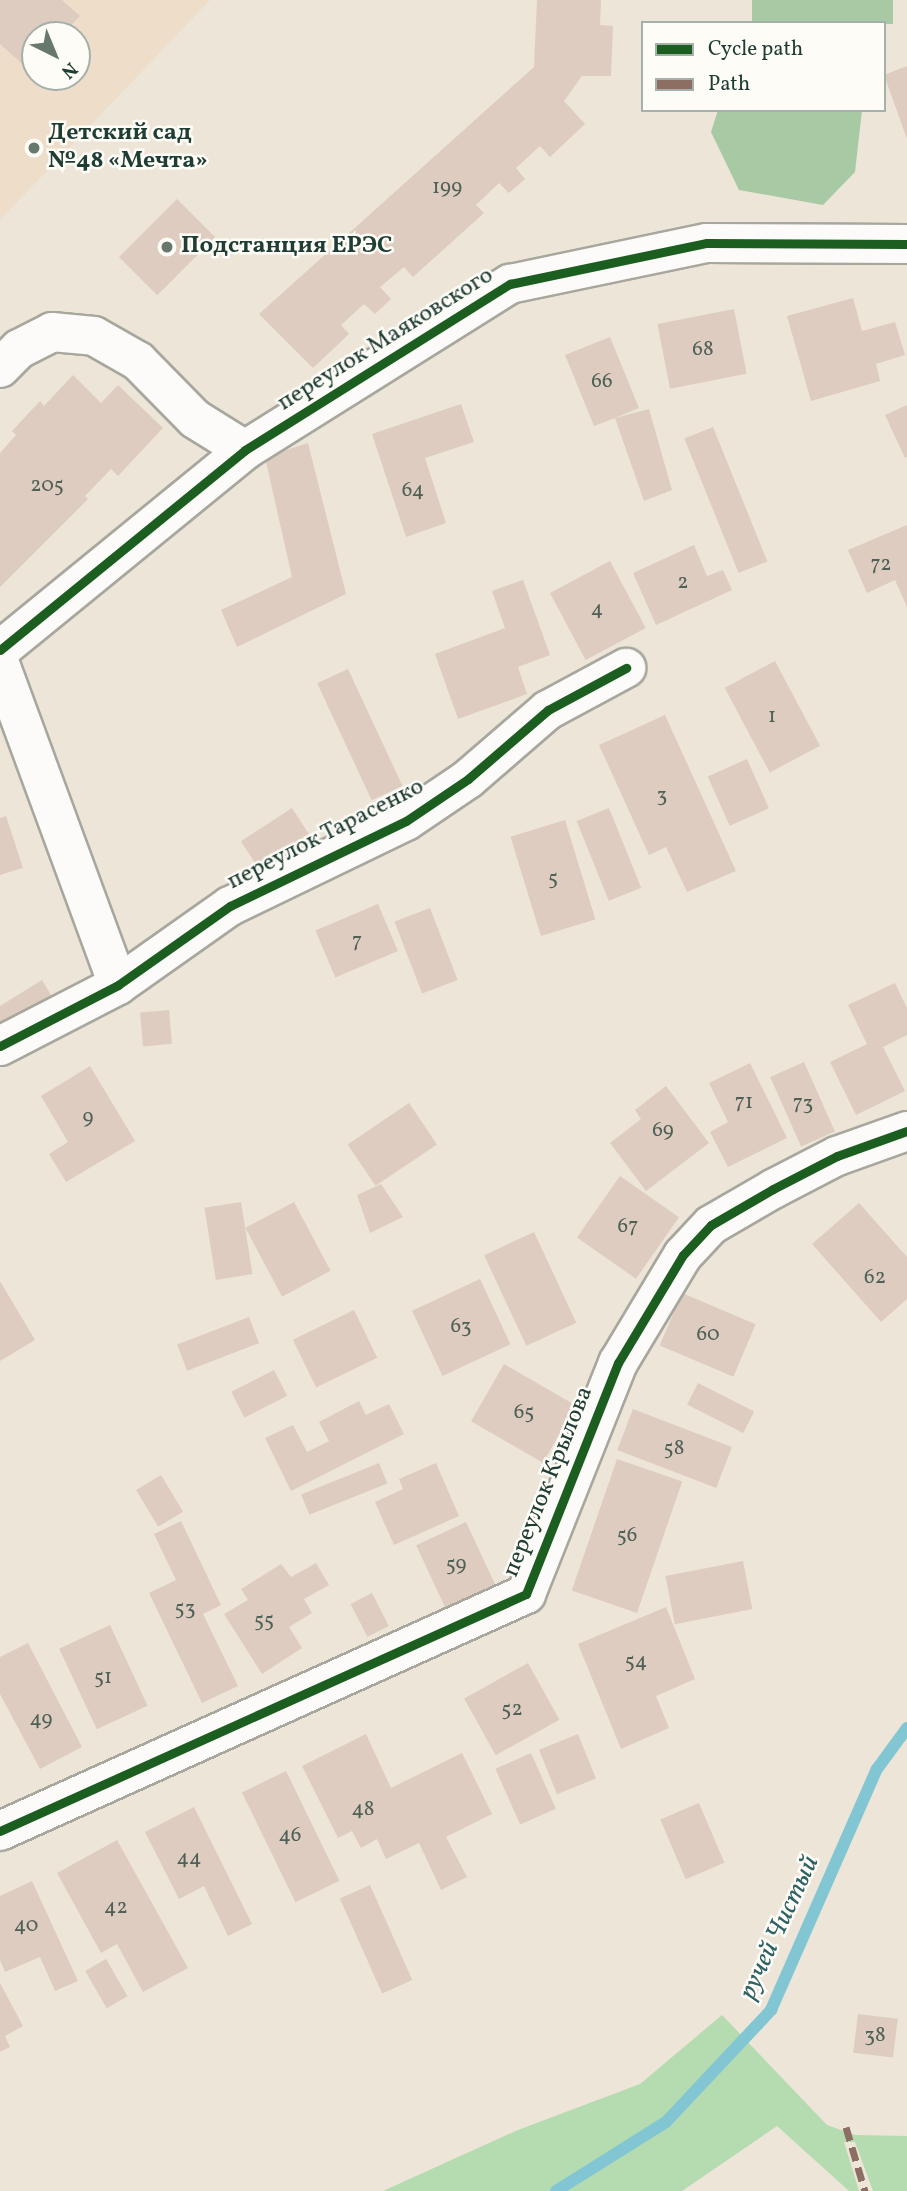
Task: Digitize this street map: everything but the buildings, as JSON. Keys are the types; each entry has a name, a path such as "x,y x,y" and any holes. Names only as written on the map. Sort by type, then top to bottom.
{"street":[{"name":"переулок Маяковского","path":"0,650 245,450 510,284 707,243 907,244"},
{"path":"0,368 19,349 52,332 94,336 138,361 195,419 245,450"},
{"path":"0,664 118,985"},
{"name":"переулок Тарасенко","path":"0,1046 118,985 230,906 406,821 468,779 548,710 626,668"},
{"name":"переулок Крылова","path":"0,1831 526,1594 618,1363 683,1255 711,1224 773,1189 837,1156 907,1131"}],"shaded area":[{"name":"Детский сад №48 «Мечта»","path":"0,0 210,0 0,220"}],"green space":[{"path":"752,0 893,0 893,24 886,24 886,21 752,21"},
{"path":"717,112 862,112 855,172 823,205 739,190 711,132"},
{"path":"722,2015 827,2125 855,2135 907,2136 907,2191 873,2191 855,2142 844,2142 859,2191 849,2191 777,2126 682,2191 383,2191 518,2130 640,2084"}],"waterway":[{"name":"ручей Чистый","path":"556,2191 666,2122 771,2010 877,1769 907,1728"}],"marked path":[{"path":"846,2127 865,2191"}],"cycle path":[{"path":"0,650 245,450 510,284 707,243 907,244"},
{"path":"0,1046 118,985 230,906 406,821 468,779 548,710 626,668"},
{"path":"0,1831 526,1594 618,1363 683,1255 711,1225 773,1189 837,1156 907,1131"}],"place":[{"name":"Детский сад №48 «Мечта»","path":"34,148"},
{"name":"Подстанция ЕРЭС","path":"167,247"}]}
